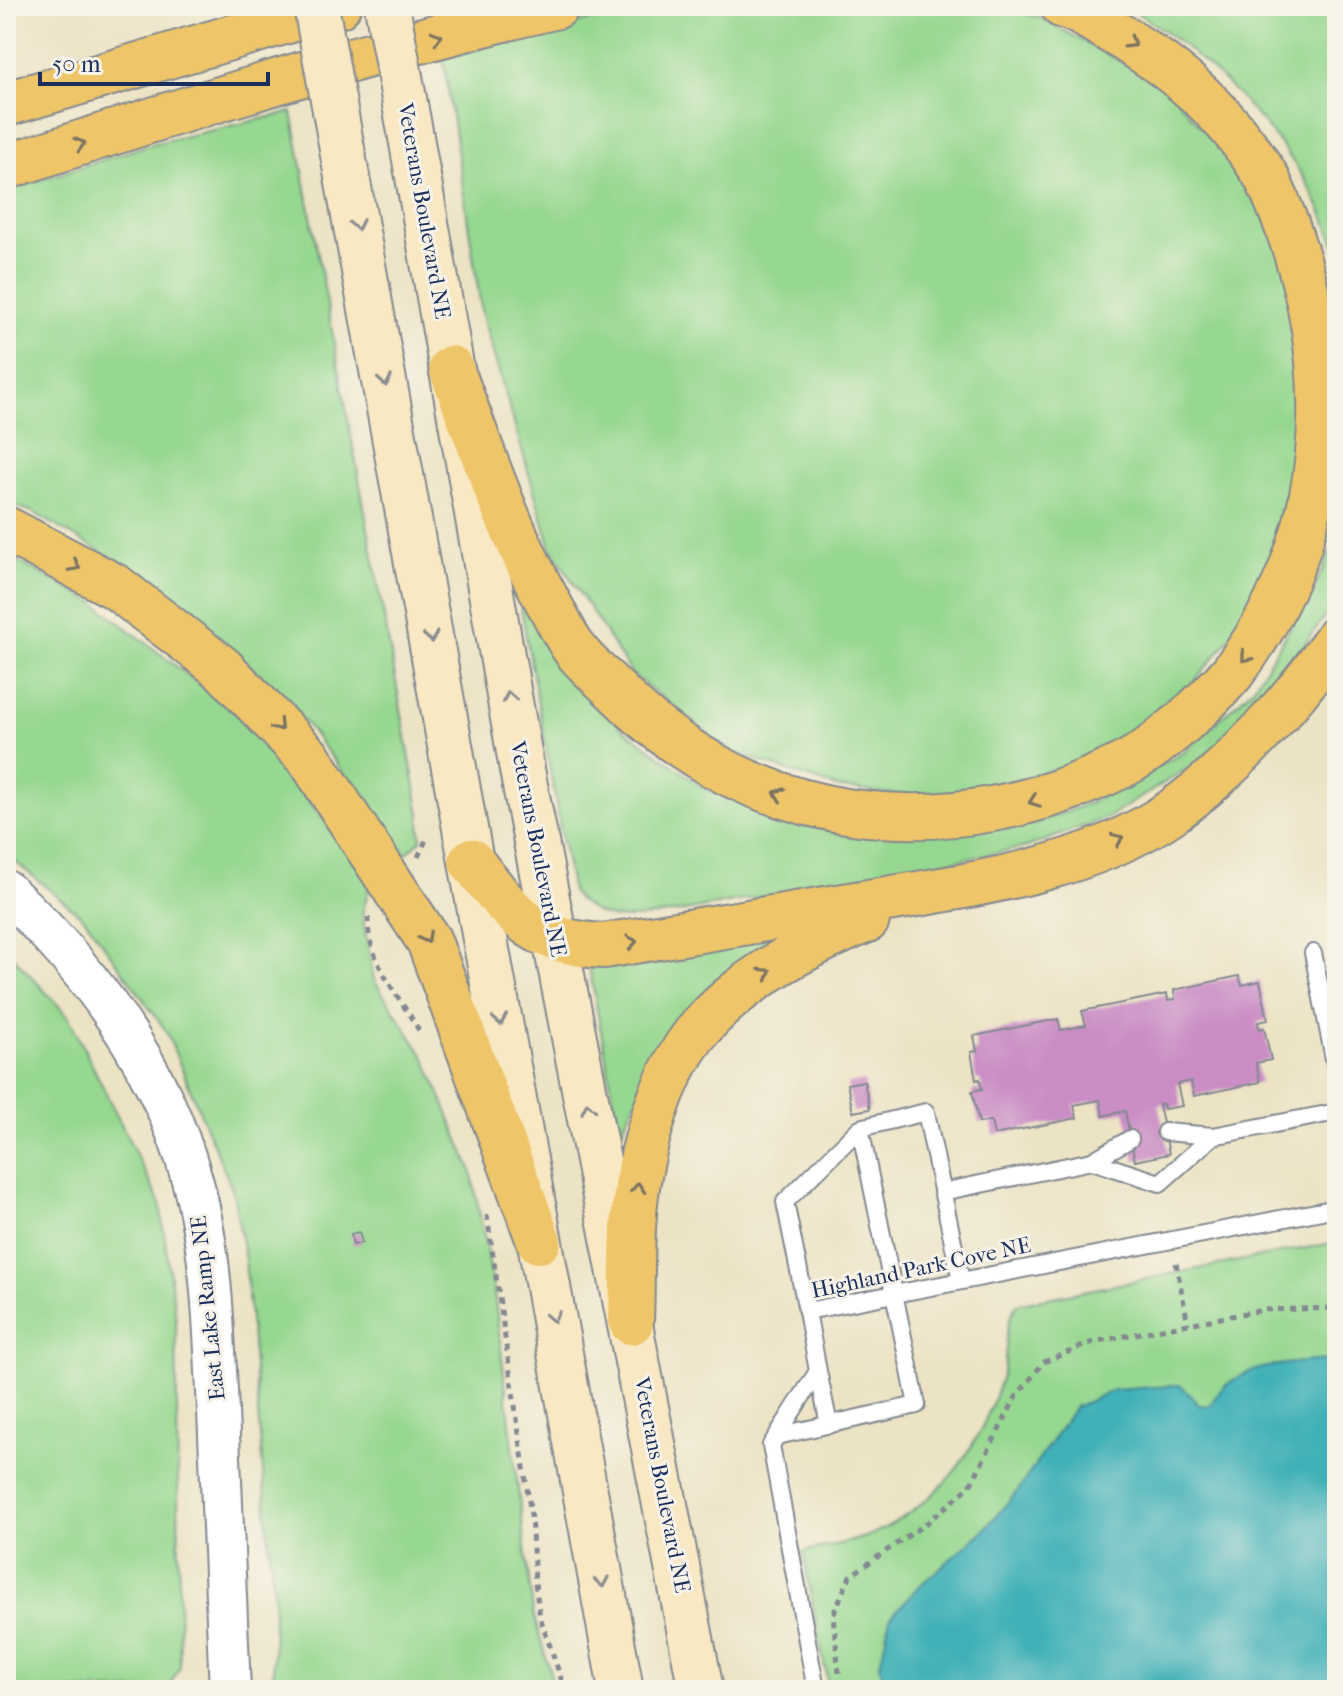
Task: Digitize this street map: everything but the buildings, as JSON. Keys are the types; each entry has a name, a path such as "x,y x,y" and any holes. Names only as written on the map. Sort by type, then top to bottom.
{"highway":[{"path":"6,104 338,6"},
{"path":"6,167 255,90 485,23 557,6"},
{"path":"451,368 520,550 575,650 649,725 722,773 817,808 914,819 1024,805 1129,763 1208,700 1261,640 1310,549 1330,465 1337,391 1328,322 1294,221 1242,136 1166,63 1063,6"},
{"path":"6,529 116,587 222,668 309,758 391,878 429,941 453,998 539,1241"},
{"path":"471,861 506,905 531,929 555,939 604,946 964,886 1050,867 1122,838 1170,813 1254,740 1337,638"},
{"path":"631,1322 639,1177 662,1094 695,1034 750,983 814,942 877,915 964,886"}],"main road":[{"path":"316,6 621,1690"},
{"name":"Veterans Boulevard NE","path":"387,6 555,939 701,1690"}],"street":[{"name":"East Lake Ramp NE","path":"6,891 52,933 100,992 133,1040 172,1123 193,1183 205,1247 214,1332 230,1690"}],"lane":[{"path":"1313,953 1337,1074"},
{"path":"807,1311 785,1202 860,1128 926,1112 961,1281"},
{"path":"1165,1132 1213,1136 1337,1112"},
{"path":"777,1436 917,1405 860,1128"},
{"path":"1092,1161 1160,1183 1213,1136"},
{"path":"942,1192 1092,1161 1130,1139"},
{"name":"Highland Park Cove NE","path":"829,1425 807,1311 1337,1208"},
{"path":"816,1690 771,1445 818,1371"}],"path":[{"path":"391,878 378,888 373,897 367,920 370,944 380,968 425,1043"},
{"path":"487,1211 525,1466 540,1617 565,1690"},
{"path":"1171,1240 1188,1324"},
{"path":"841,1689 833,1615 850,1576 928,1522 970,1486 1016,1397 1044,1362 1093,1342 1263,1310 1337,1308"}],"green space":[{"path":"661,6 990,6 1039,17 1166,86 1239,172 1293,269 1310,488 1258,604 1175,705 1080,763 947,800 839,788 732,752 632,674 551,548 482,315 442,50"},
{"path":"1126,6 1337,6 1337,252 1323,215 1304,179 1253,111 1191,52"},
{"path":"292,112 420,814 421,840 406,854 296,711 219,636 124,566 33,512 6,503 6,191 151,144"},
{"path":"1337,538 1337,600 1255,712 1196,763 1109,817 1027,847 668,914 616,918 594,911 572,893 521,608 524,587 559,661 621,727 707,790 846,834 1022,828 1090,803 1185,752 1253,688 1313,591"},
{"path":"6,555 92,601 235,712 372,878 362,914 374,980 425,1058 471,1169 493,1284 533,1612 555,1690 273,1690 274,1600 245,1260 233,1191 166,1031 85,919 6,854"},
{"path":"783,933 695,1007 656,1059 620,1134 589,966"},
{"path":"6,949 68,1016 160,1203 176,1320 180,1667 167,1690 6,1690"},
{"path":"1337,1242 1337,1690 829,1690 803,1552 875,1533 921,1504 956,1469 983,1426 993,1401 1004,1366 1009,1322 1017,1304"}],"water":[{"path":"1337,1359 1337,1690 885,1690 880,1665 890,1618 919,1586 982,1532 1016,1493 1075,1407 1114,1390 1181,1385 1199,1405 1210,1406 1220,1391 1248,1373 1283,1364"}]}
